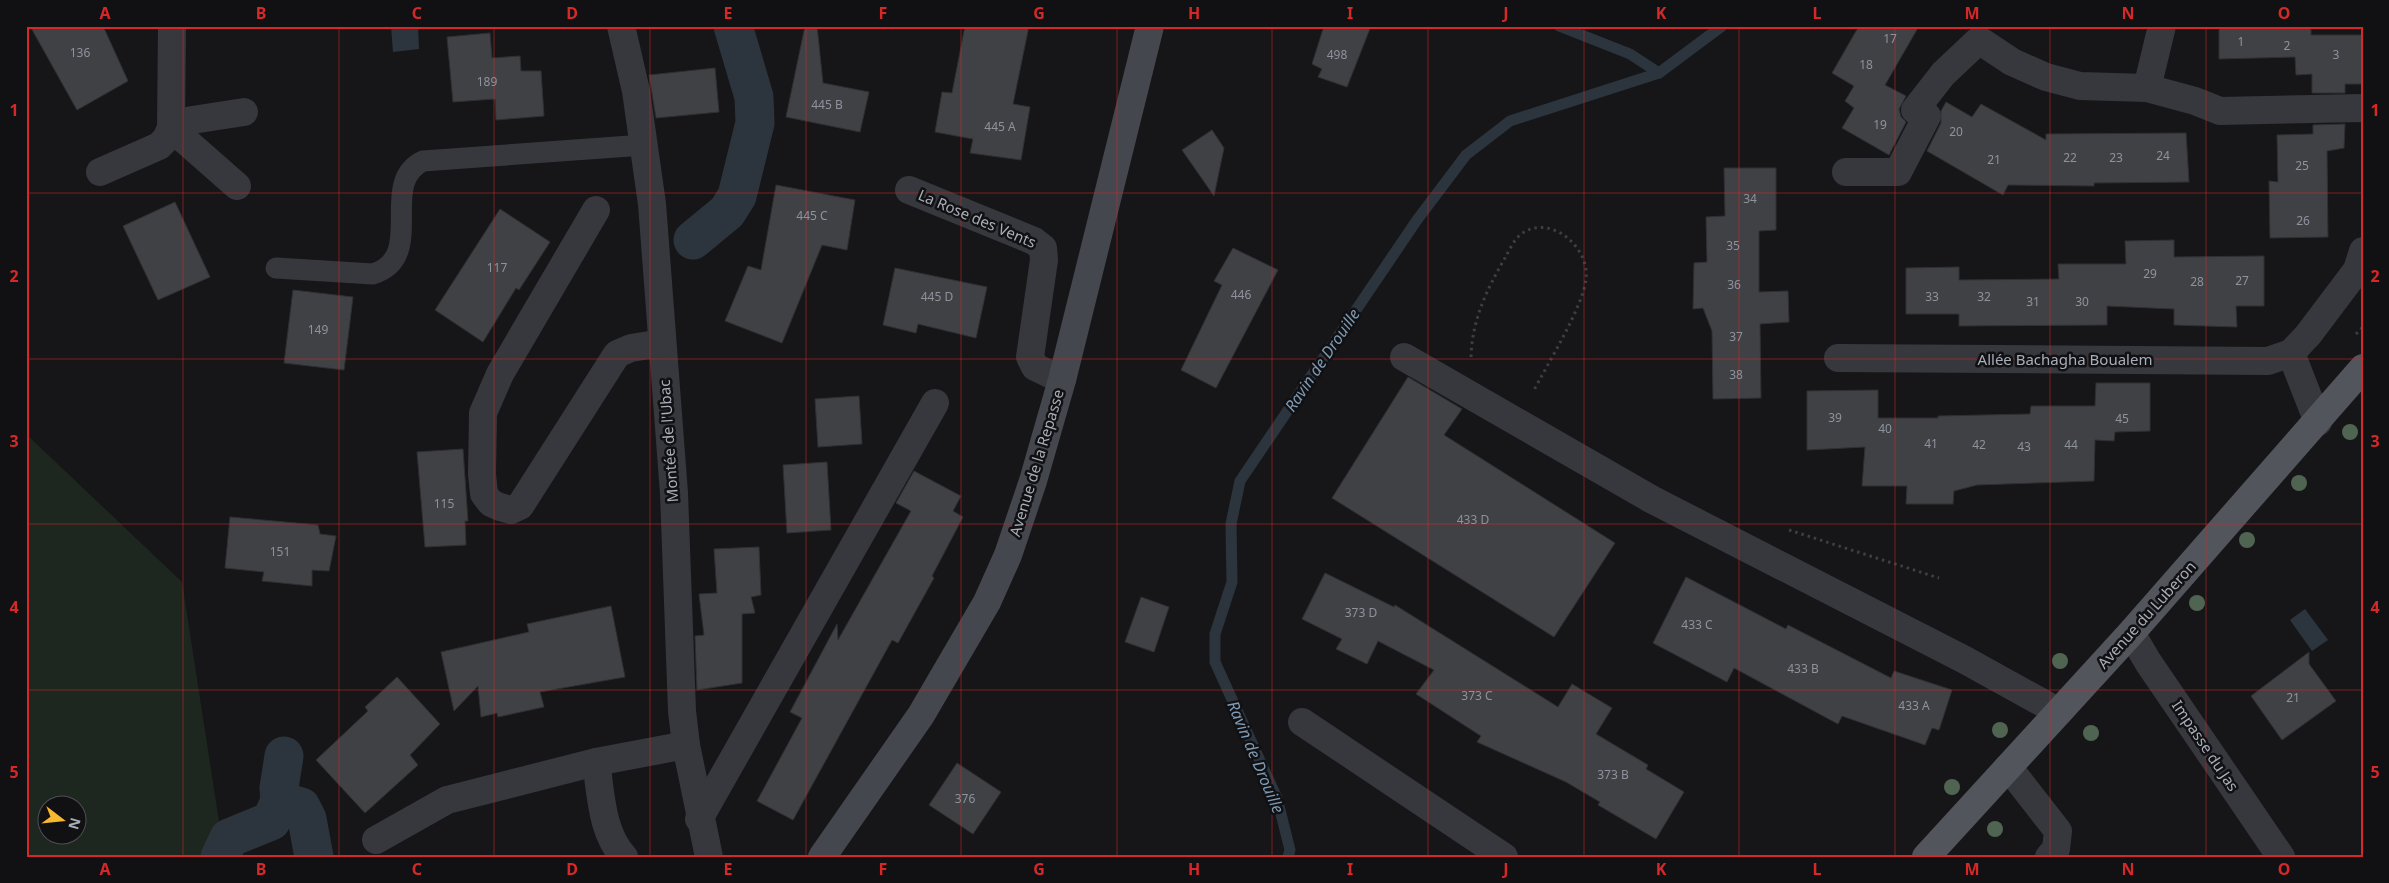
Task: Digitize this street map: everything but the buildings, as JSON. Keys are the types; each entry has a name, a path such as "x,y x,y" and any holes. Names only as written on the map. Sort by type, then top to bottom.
{"main road":[{"name":"Avenue du Luberon","path":"1926,857 2131,633 2318,422 2363,368"}],"street":[{"path":"172,26 171,128 238,186"},
{"name":"Montée de l'Ubac","path":"621,26 636,91 652,204 674,493 682,711 699,819 709,857"},
{"path":"2147,88 2162,26"},
{"name":"Avenue de la Repasse","path":"822,857 921,715 987,602 1011,548 1033,481 1062,380 1146,31"},
{"path":"1846,172 1898,172 1927,116 1916,110 1943,74 1982,33 2012,62 2052,79 2080,86 2147,88 2229,112 2363,108"},
{"path":"100,172 159,146 166,139 173,123 244,112"},
{"name":"La Rose des Vents","path":"909,190 1034,240 1043,248 1044,260 1030,356 1035,367 1062,380"},
{"path":"596,210 500,374 486,406 483,420 482,465 483,490 486,498 494,505 508,510 520,506 613,359 621,351 662,343"},
{"name":"Allée Bachagha Boualem","path":"1838,358 2268,361 2291,353 2308,335 2361,266"},
{"path":"2291,353 2318,422"},
{"path":"1404,357 1683,516 1965,660 2059,712"},
{"path":"699,819 935,403"},
{"name":"Impasse du Jas","path":"2131,633 2148,662 2281,857"},
{"path":"1302,722 1504,857"},
{"path":"376,840 447,800 596,762 686,745"},
{"path":"596,762 608,832 615,846 624,857"},
{"path":"2008,767 2058,831 2056,849 2049,857"}],"lane":[{"path":"276,268 373,274 385,269 395,259 400,244 402,196 406,178 410,170 423,161 644,145"}],"path":[{"path":"1482,401 1473,374 1472,340 1476,318 1493,278 1518,236 1534,229 1557,231 1567,236 1581,253 1586,266 1585,285 1579,303 1518,422"},
{"path":"1787,529 1939,578"}],"shaded area":[{"path":"391,26 418,26 419,49 393,52"},
{"path":"26,434 182,582 222,841 222,857 26,857"},
{"path":"2305,609 2328,640 2312,651 2290,620"}],"waterway":[{"path":"693,240 727,212 737,196 755,123 754,97 733,26"},
{"path":"1559,26 1630,54 1659,73"},
{"name":"Ravin de Drouille","path":"1288,857 1290,850 1277,798 1215,662 1215,634 1232,582 1231,524 1240,481 1417,220 1466,155 1510,121 1659,73 1722,26"},
{"path":"280,801 279,788 284,756"},
{"path":"220,857 229,838 271,821 280,801 301,807 307,819 314,857"}]}
